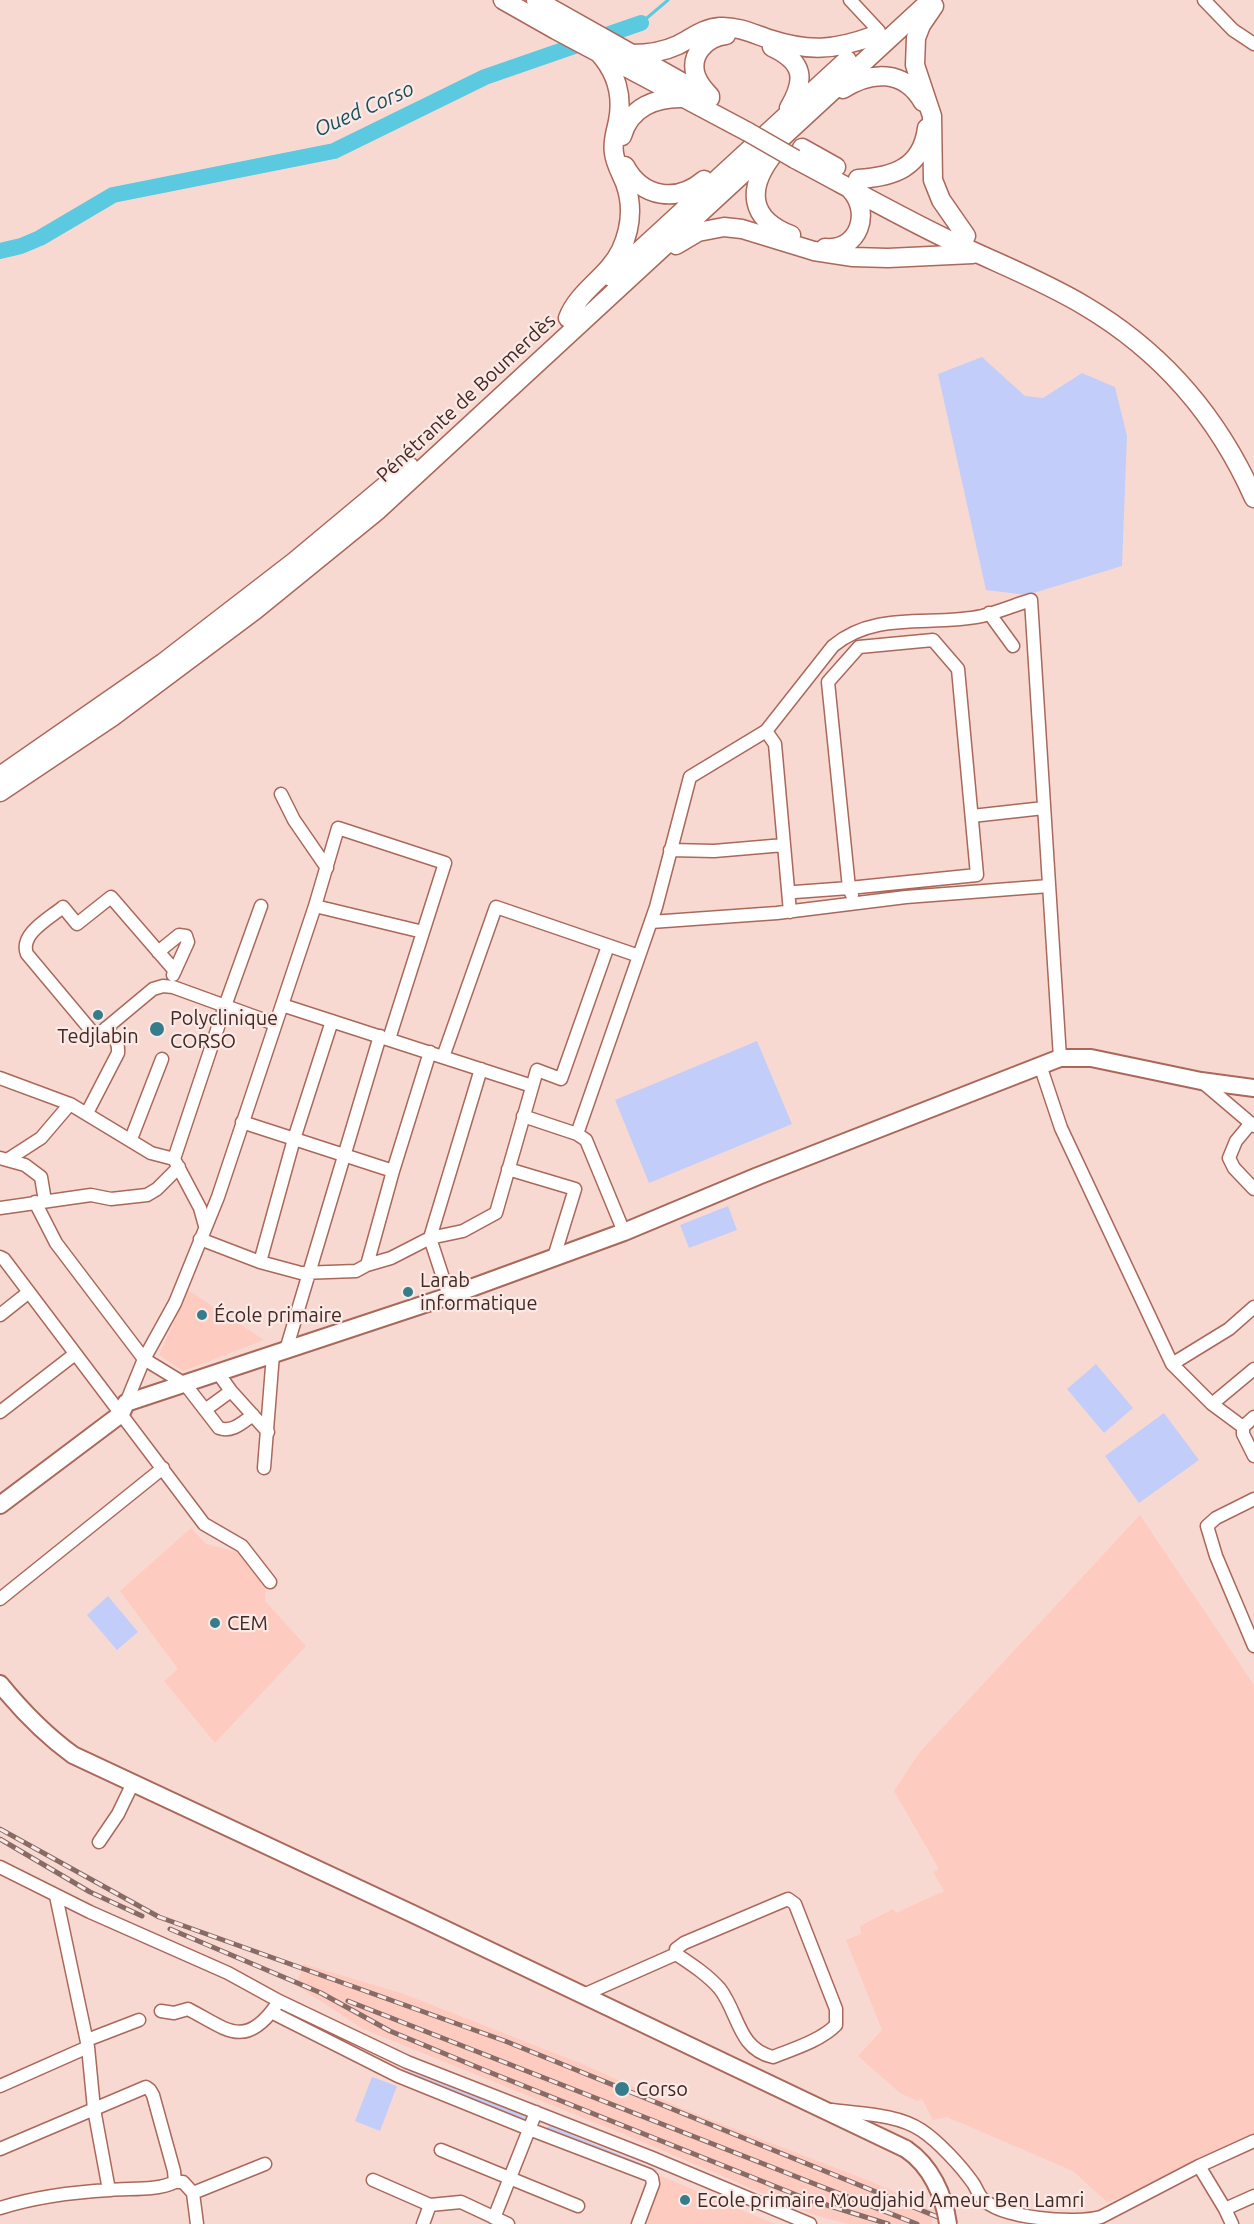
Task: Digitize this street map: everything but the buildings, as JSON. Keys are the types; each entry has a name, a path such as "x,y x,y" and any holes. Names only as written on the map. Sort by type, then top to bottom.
{"highway":[{"path":"503,0 563,25 685,98 752,128 853,183 939,235 1084,306 1140,345 1175,377 1206,414 1233,454 1254,498"},
{"path":"536,0 563,25"},
{"name":"Pénétrante de Boumerdès","path":"0,792 122,710 255,610 378,510 628,279 876,33 913,0"},
{"name":"Pénétrante de Boumerdès","path":"0,776 163,663 294,562 403,471 736,162 788,122 823,99 931,0"},
{"path":"938,0 921,25 916,38 915,65 932,116 933,180 941,200 966,236"},
{"path":"632,54 667,49 703,31 719,27 736,28 785,44 807,48 841,46 876,33"},
{"path":"713,100 697,78 694,65 705,43 719,36 733,35 751,38 789,56 799,72 798,91 788,122 757,180 756,202 766,221 778,230 819,247 831,249 844,246 858,233 861,221 859,202 853,183"},
{"path":"600,47 632,54 713,100 752,128"},
{"path":"568,318 578,298 603,275 616,259 625,241 630,221 628,194 613,151 619,114 618,89 600,47"},
{"path":"823,99 858,81 884,76 908,85 925,105 926,136 912,162 895,173 853,183"},
{"path":"685,98 653,101 642,107 628,122 622,134 621,154 625,167 634,180 656,194 674,195 690,190 722,166 736,162"},
{"path":"853,183 1071,285 1128,321 1198,384 1229,424 1254,469"},
{"path":"628,279 684,239 698,232 715,228 742,229 814,251 853,257 888,258 966,253 982,255"}],"main road":[{"path":"0,1505 124,1408 218,1372 449,1296 624,1232 758,1176 1060,1058 1091,1059 1201,1081 1254,1088"},
{"path":"0,1684 24,1714 73,1755 413,1914 906,2150 916,2157 934,2181 946,2208 948,2224"}],"street":[{"path":"850,0 876,33"},
{"path":"1204,0 1233,30 1254,44"},
{"path":"577,1134 651,922 690,777 766,731 833,646 846,635 874,625 905,620 982,616 1031,600 1060,1058"},
{"path":"989,613 1013,646"},
{"path":"855,903 849,888 828,682 859,647 933,640 958,669 977,875 981,890"},
{"path":"766,731 775,744 790,912"},
{"path":"281,794 294,820 327,868"},
{"path":"972,816 1044,808"},
{"path":"124,1408 144,1359 175,1303 218,1197 315,906 338,828 444,863 423,932 384,1038 280,1352 264,1468"},
{"path":"670,850 714,851 784,845"},
{"path":"795,892 977,875"},
{"path":"651,922 790,912 981,890 1049,886"},
{"path":"175,971 111,897 77,924 63,907 28,936 25,943 27,954 91,1032 99,1034 153,988 169,987 275,1024"},
{"path":"0,1208 91,1195 111,1199 147,1196 157,1189 176,1163 225,1006 261,906"},
{"path":"315,906 423,932"},
{"path":"443,1057 496,907 639,956"},
{"path":"158,952 179,935 186,936 188,942 169,987"},
{"path":"200,1239 260,1262 308,1273 356,1271 366,1265 391,1258 430,1238 463,1231 496,1213 537,1070 561,1079 608,946"},
{"path":"282,1005 532,1086"},
{"path":"260,1262 294,1139 332,1021"},
{"path":"87,1113 118,1053 119,1046 106,1028"},
{"path":"366,1265 430,1052"},
{"path":"131,1139 162,1059"},
{"path":"1040,1065 1061,1128 1172,1364 1212,1404 1244,1427"},
{"path":"449,1296 430,1238 481,1069"},
{"path":"1201,1081 1253,1125 1236,1141 1229,1158 1234,1168 1254,1189"},
{"path":"2,1083 70,1104 151,1153 176,1163 200,1208 205,1226"},
{"path":"3,1159 41,1138 70,1104"},
{"path":"523,1116 577,1134 586,1140 624,1232"},
{"path":"242,1122 393,1171"},
{"path":"3,1159 25,1165 41,1177 40,1201 56,1243 144,1359 185,1384 219,1428 231,1430 253,1415"},
{"path":"508,1169 575,1189 554,1257"},
{"path":"0,1257 4,1259 75,1354 124,1408 163,1468 204,1524 242,1546 270,1582"},
{"path":"0,1315 29,1292"},
{"path":"1172,1364 1215,1339 1254,1307"},
{"path":"0,1412 75,1354"},
{"path":"1212,1404 1254,1369"},
{"path":"218,1372 231,1391 268,1432"},
{"path":"205,1410 231,1391"},
{"path":"1254,1417 1244,1427 1243,1434 1254,1456"},
{"path":"0,1599 163,1468"},
{"path":"1254,1499 1216,1518 1207,1526 1216,1557 1254,1646"},
{"path":"99,1842 118,1814 133,1783"},
{"path":"0,1867 56,1896 228,1973 279,2001 407,2062 650,2157 810,2224"},
{"path":"56,1896 87,2044 94,2109 109,2190"},
{"path":"788,1899 795,1904 836,2008 836,2025 829,2032 773,2057 753,2050 720,1989 676,1954 676,1949 684,1943 788,1899"},
{"path":"581,1996 676,1954"},
{"path":"161,2011 174,2013 188,2009 218,2027 236,2032 259,2026 279,2001"},
{"path":"271,2013 398,2076 649,2175 653,2184 638,2224"},
{"path":"0,2086 139,2020"},
{"path":"0,2149 146,2087 150,2090 174,2171 175,2182"},
{"path":"823,2109 898,2120 920,2129 942,2148 972,2182 982,2198 993,2207 1039,2218 1104,2220 1199,2166 1254,2141"},
{"path":"494,2218 536,2112"},
{"path":"441,2150 578,2206"},
{"path":"194,2193 265,2164"},
{"path":"1199,2166 1226,2209 1232,2224"},
{"path":"373,2180 430,2205 461,2202 508,2224"},
{"path":"0,2208 25,2200 109,2190 165,2187 175,2182 183,2182 194,2193 197,2224"},
{"path":"1226,2209 1254,2196"},
{"path":"423,2224 430,2205"}],"shaded area":[{"path":"982,357 1025,396 1043,398 1082,373 1115,387 1127,436 1122,566 1027,595 986,590 938,374"},
{"path":"757,1041 792,1124 649,1183 615,1100"},
{"path":"728,1206 737,1230 689,1248 680,1225"},
{"name":"École primaire","path":"188,1290 264,1340 183,1371 159,1355"},
{"path":"1096,1364 1133,1408 1104,1433 1067,1389"},
{"path":"1164,1413 1199,1460 1139,1503 1105,1456"},
{"path":"1140,1515 1254,1685 1254,2142 1154,2187 1107,2202 1073,2171 947,2117 933,2120 922,2099 917,2101 900,2093 858,2056 882,2030 846,1940 861,1934 860,1926 893,1909 896,1913 944,1891 933,1872 939,1869 894,1791 919,1753"},
{"name":"CEM","path":"191,1528 206,1544 241,1553 266,1585 265,1601 306,1646 215,1743 164,1681 178,1669 120,1591"},
{"path":"108,1596 138,1632 117,1650 87,1615"},
{"path":"304,1964 404,1994 580,2063 686,2110 872,2182 935,2209 931,2224 848,2224 811,2214 643,2142 363,2029 296,1985"},
{"path":"402,2069 528,2117 527,2122 398,2070"},
{"path":"372,2077 397,2086 380,2131 355,2121"},
{"path":"550,2126 657,2170 655,2174 548,2129 547,2127"},
{"name":"Ecole primaire Moudjahid Ameur Ben Lamri","path":"661,2176 775,2224 643,2224"}],"waterway":[{"name":"Oued Corso","path":"641,23 668,0"},
{"name":"Oued Corso","path":"0,251 40,238 113,195 334,151 485,77 641,23"}],"railway":[{"path":"0,1829 159,1917 505,2041 955,2224"},
{"path":"0,1839 90,1892 142,1916"},
{"path":"170,1929 321,1993 390,2031 484,2070 804,2198 888,2224"},
{"path":"348,2001 917,2224"}],"place":[{"name":"Tedjlabin","path":"98,1015"},
{"name":"Polyclinique CORSO","path":"157,1029"},
{"name":"Larab informatique","path":"408,1292"},
{"name":"École primaire","path":"202,1315"},
{"name":"CEM","path":"215,1623"},
{"name":"Corso","path":"622,2089"},
{"name":"Ecole primaire Moudjahid Ameur Ben Lamri","path":"685,2200"}]}
